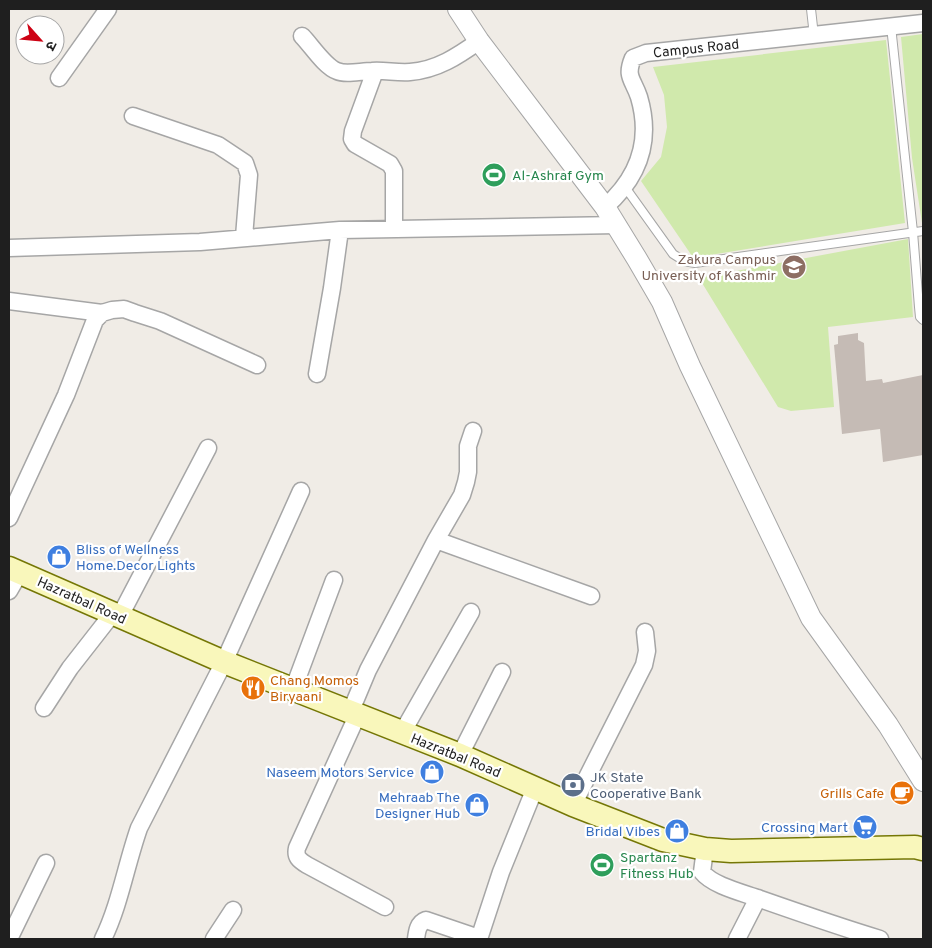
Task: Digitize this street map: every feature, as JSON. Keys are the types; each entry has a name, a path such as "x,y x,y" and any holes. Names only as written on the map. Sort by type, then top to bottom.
{"main road":[{"name":"Hazratbal Road","path":"12,577 117,615 224,662 460,755 573,805 663,840 704,849 739,851 915,847 923,849"}],"street":[{"path":"59,78 108,9"},
{"path":"458,9 617,225 662,302 690,366 811,618 888,726 923,781"},
{"name":"Campus Road","path":"605,207 625,187 638,162 644,135 642,107 631,80 629,68 633,58 646,53 923,23"},
{"path":"302,36 331,68 338,72 375,70 409,72 427,70 448,62 480,41"},
{"path":"375,70 353,131 352,139 355,144 390,164 394,171 394,229"},
{"path":"133,116 218,145 245,163 249,176 244,237"},
{"path":"9,248 200,242 340,230 617,225"},
{"path":"317,374 340,230"},
{"path":"9,301 102,313 124,310 135,312 160,321 257,366"},
{"path":"9,518 66,395 95,320 102,313"},
{"path":"385,908 298,859 296,848 354,714 368,670 436,540 462,495 466,482 468,446 473,431"},
{"path":"44,708 70,668 117,615 208,448"},
{"path":"103,939 121,891 129,856 139,828 224,662 301,491"},
{"path":"436,540 592,596"},
{"path":"293,690 334,580"},
{"path":"402,733 472,612"},
{"path":"573,805 644,665 647,651 644,632"},
{"path":"460,755 502,672"},
{"path":"416,939 418,928 422,921 426,920 479,939 501,872 535,788"},
{"path":"704,849 702,872 706,877 732,889 827,923 880,939"},
{"path":"10,939 46,863"},
{"path":"737,939 758,898"},
{"path":"214,939 233,910"}],"lane":[{"path":"811,9 814,36"},
{"path":"891,26 914,232 920,317 923,320"},
{"path":"625,187 673,254 684,261 695,263 923,230"}],"green space":[{"path":"923,34 922,223 912,158 901,37"},
{"path":"886,40 905,223 704,256 692,256 641,181 661,157 667,127 664,95 653,67"},
{"path":"908,239 913,317 828,327 834,407 791,411 778,407 699,278"}],"building":[{"path":"858,333 858,340 864,343 866,381 882,379 883,383 923,375 923,455 883,462 880,429 842,434 834,345 838,344 838,336"}],"place":[{"name":"Al-Ashraf Gym","path":"494,175"},
{"name":"Zakura Campus University of Kashmir","path":"794,267"},
{"name":"Bliss of Wellness Home.Decor Lights","path":"59,557"},
{"name":"Chang Momos Biryaani","path":"253,688"},
{"name":"Naseem Motors Service","path":"432,772"},
{"name":"JK State Cooperative Bank","path":"573,785"},
{"name":"Grills Cafe","path":"902,793"},
{"name":"Mehraab The Designer Hub","path":"477,805"},
{"name":"Crossing Mart","path":"865,827"},
{"name":"Bridal Vibes","path":"677,831"},
{"name":"Spartanz Fitness Hub","path":"602,865"}]}
